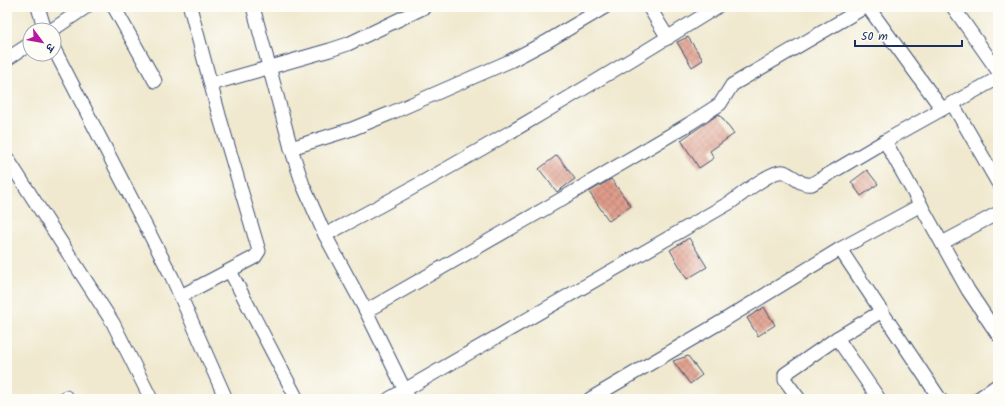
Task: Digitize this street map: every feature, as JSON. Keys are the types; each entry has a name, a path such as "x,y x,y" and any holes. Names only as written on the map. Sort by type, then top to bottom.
{"street":[{"path":"38,7 43,22"},
{"path":"62,23 86,7"},
{"path":"114,7 155,81"},
{"path":"181,296 230,271 254,257 259,251 190,7"},
{"path":"253,7 303,185 325,235 366,311 407,395"},
{"path":"211,84 348,44 425,7"},
{"path":"292,148 359,127 510,61 546,42 605,7"},
{"path":"649,7 668,38"},
{"path":"325,235 406,193 668,38 717,7"},
{"path":"366,311 689,124 720,104 732,85 866,7 947,106 998,183"},
{"path":"952,7 998,71"},
{"path":"7,59 22,49"},
{"path":"61,62 181,296 226,399"},
{"path":"389,399 407,395 724,206 769,176 778,172 784,172 802,183 807,185 812,184 885,141 998,78"},
{"path":"885,141 968,290 998,335"},
{"path":"7,158 113,323 151,399"},
{"path":"590,399 721,322 840,249 921,205"},
{"path":"942,243 998,213"},
{"path":"840,249 940,399"},
{"path":"230,271 297,399"},
{"path":"799,399 785,380 785,374 837,338 882,311"},
{"path":"837,338 879,399"},
{"path":"978,399 998,385"}],"building":[{"path":"688,37 703,60 692,67 677,42"},
{"path":"719,114 734,134 710,151 714,158 699,168 681,140"},
{"path":"557,155 575,179 557,192 539,169"},
{"path":"867,170 878,184 861,196 851,182"},
{"path":"611,179 631,206 609,221 589,192"},
{"path":"689,238 707,267 687,279 670,250"},
{"path":"764,307 775,325 758,336 747,318"},
{"path":"688,356 702,375 690,384 673,361"}]}
